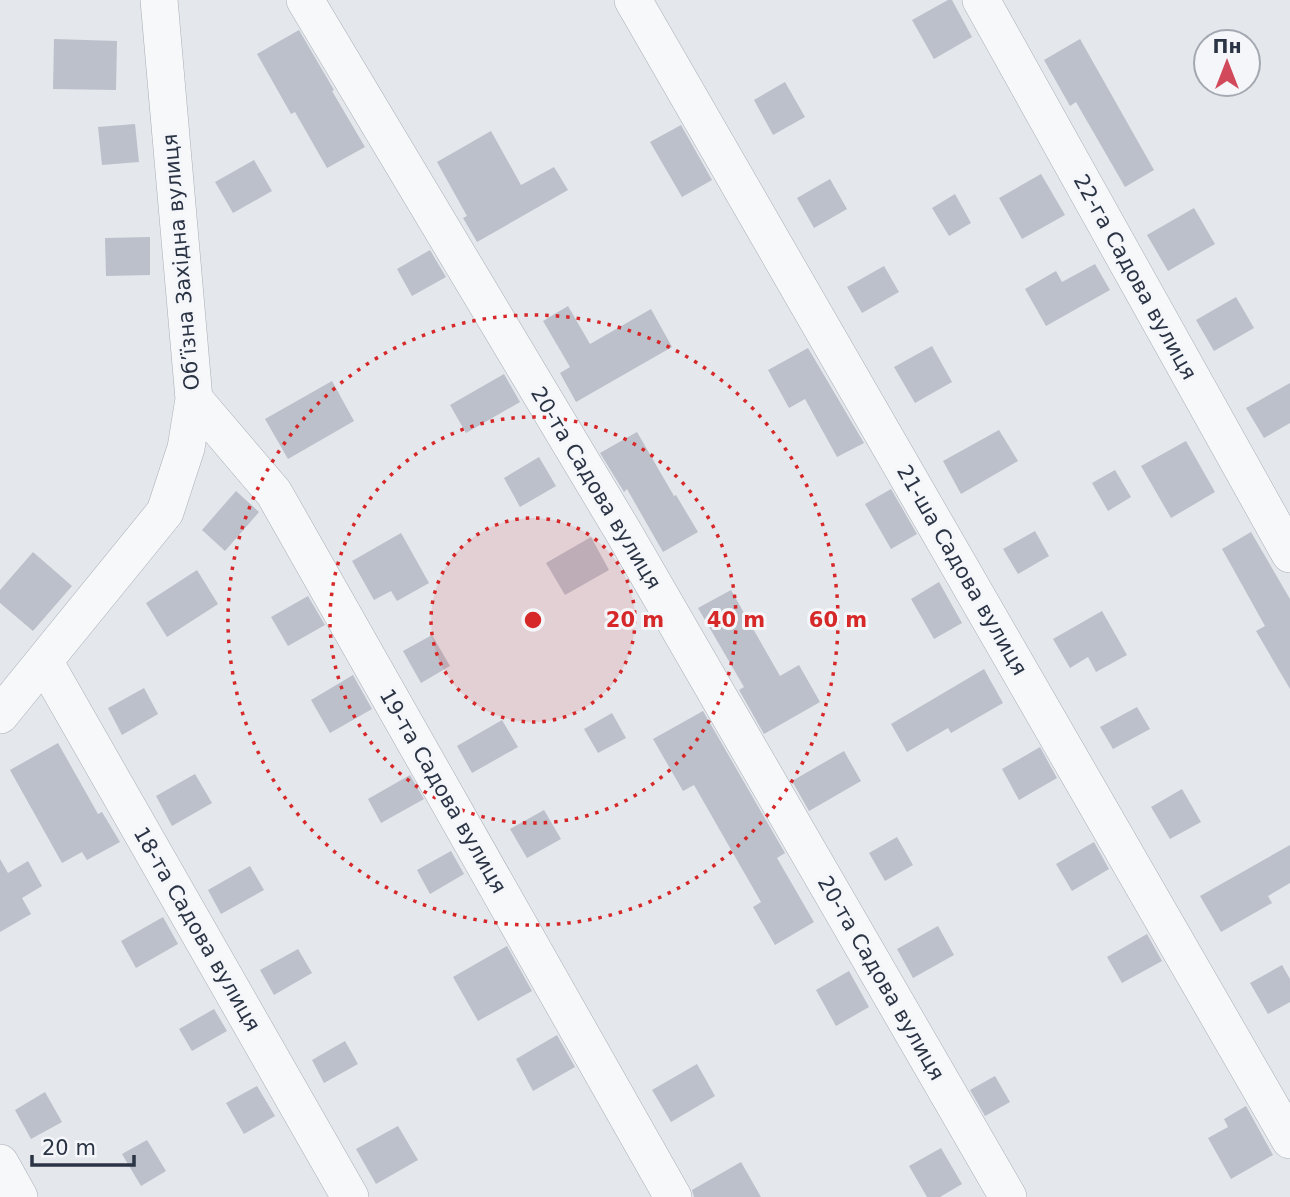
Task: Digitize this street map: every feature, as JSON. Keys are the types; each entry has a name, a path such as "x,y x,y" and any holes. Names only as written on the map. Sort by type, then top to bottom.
{"street":[{"name":"Обʼїзна Західна вулиця","path":"0,715 164,512 187,448 194,399 159,0"},
{"name":"20-та Садова вулиця","path":"305,0 624,533 1007,1197"},
{"name":"21-ша Садова вулиця","path":"633,0 1290,1140"},
{"name":"22-га Садова вулиця","path":"981,0 1290,554"},
{"name":"19-та Садова вулиця","path":"194,399 274,493 673,1197"},
{"name":"18-та Садова вулиця","path":"44,661 350,1197"},
{"path":"0,1163 19,1197"}],"building":[{"path":"952,0 972,37 934,59 912,20"},
{"path":"299,30 365,147 327,168 295,112 291,114 257,54"},
{"path":"54,39 117,41 116,90 53,89"},
{"path":"1080,39 1154,170 1125,187 1076,102 1070,106 1044,60"},
{"path":"785,82 805,117 773,135 754,100"},
{"path":"135,124 139,162 102,165 98,127"},
{"path":"681,125 712,180 682,197 650,142"},
{"path":"491,131 521,185 554,167 568,190 477,242 463,218 467,216 437,162"},
{"path":"254,160 272,191 233,213 215,182"},
{"path":"1041,174 1065,215 1022,239 999,198"},
{"path":"830,179 847,209 814,228 797,198"},
{"path":"955,194 971,223 949,236 932,208"},
{"path":"1194,208 1215,244 1168,271 1147,235"},
{"path":"150,237 150,275 106,276 105,238"},
{"path":"430,250 446,277 412,296 397,269"},
{"path":"1095,264 1110,290 1046,326 1025,289 1056,271 1062,282"},
{"path":"884,266 899,292 862,313 847,287"},
{"path":"1236,297 1254,328 1214,351 1196,320"},
{"path":"568,306 590,344 651,309 672,347 576,402 560,373 570,367 543,321"},
{"path":"932,346 952,382 915,403 894,367"},
{"path":"808,348 864,443 837,457 805,399 789,408 768,370"},
{"path":"504,374 520,402 466,433 450,405"},
{"path":"332,381 354,421 288,459 265,419"},
{"path":"1290,383 1290,423 1264,438 1246,408"},
{"path":"999,430 1018,461 961,494 943,461"},
{"path":"637,432 698,532 663,552 627,489 624,492 600,453"},
{"path":"1186,441 1215,492 1171,518 1141,466"},
{"path":"539,457 556,486 520,507 504,478"},
{"path":"1115,470 1131,497 1108,511 1092,483"},
{"path":"891,489 917,534 891,549 865,504"},
{"path":"236,491 259,512 225,551 202,530"},
{"path":"1035,531 1049,556 1018,574 1003,549"},
{"path":"1251,532 1290,599 1290,689 1256,631 1265,626 1222,549"},
{"path":"401,533 429,583 397,601 391,591 374,600 352,561"},
{"path":"591,537 609,570 565,595 546,563"},
{"path":"33,552 72,586 33,631 0,603 0,590"},
{"path":"197,570 218,604 167,637 146,603"},
{"path":"939,582 962,623 934,639 911,599"},
{"path":"731,590 780,676 799,665 820,702 764,734 739,690 744,687 698,608"},
{"path":"308,596 325,625 288,646 271,617"},
{"path":"1102,611 1127,655 1096,672 1088,657 1070,668 1053,639"},
{"path":"432,635 450,666 421,683 403,651"},
{"path":"984,669 1003,703 951,733 948,728 907,752 891,724"},
{"path":"353,675 372,709 330,733 311,700"},
{"path":"144,688 158,714 122,735 108,708"},
{"path":"1137,707 1150,729 1113,749 1100,727"},
{"path":"703,711 785,853 777,858 814,922 775,945 753,907 761,902 694,785 683,791 653,739"},
{"path":"612,713 626,738 598,753 584,729"},
{"path":"502,720 518,747 472,773 457,746"},
{"path":"58,743 98,814 102,812 120,842 87,860 82,852 62,863 10,770"},
{"path":"1040,747 1057,778 1019,800 1002,769"},
{"path":"844,751 861,781 809,811 792,781"},
{"path":"195,774 212,803 172,826 156,796"},
{"path":"410,775 424,799 381,823 368,799"},
{"path":"1182,789 1201,822 1170,839 1151,807"},
{"path":"544,810 561,839 527,858 510,829"},
{"path":"897,837 913,865 885,881 869,853"},
{"path":"1094,842 1109,869 1072,891 1056,864"},
{"path":"1290,845 1290,883 1268,896 1272,903 1221,932 1200,896"},
{"path":"451,851 464,874 430,894 417,870"},
{"path":"0,859 8,873 28,861 42,886 22,898 31,914 0,932"},
{"path":"250,866 264,890 221,914 208,890"},
{"path":"163,917 178,944 136,968 121,941"},
{"path":"938,926 954,955 913,978 897,949"},
{"path":"1147,934 1162,961 1122,983 1107,957"},
{"path":"507,946 532,991 478,1021 453,977"},
{"path":"298,949 312,973 274,995 260,970"},
{"path":"1282,965 1290,979 1290,1002 1268,1014 1250,983"},
{"path":"849,971 869,1007 836,1026 816,990"},
{"path":"214,1009 227,1031 192,1051 179,1029"},
{"path":"557,1035 575,1067 533,1091 516,1059"},
{"path":"345,1041 358,1064 324,1083 312,1060"},
{"path":"697,1064 715,1096 671,1122 652,1090"},
{"path":"995,1076 1010,1102 985,1116 970,1090"},
{"path":"257,1086 275,1116 244,1134 226,1103"},
{"path":"45,1092 62,1122 31,1139 15,1110"},
{"path":"1246,1106 1273,1155 1231,1179 1208,1138 1228,1127 1224,1119"},
{"path":"398,1126 418,1160 376,1184 356,1149"},
{"path":"147,1140 166,1171 141,1186 122,1154"},
{"path":"941,1148 962,1184 940,1197 927,1197 909,1166"},
{"path":"741,1162 761,1197 694,1197 692,1190"}]}
